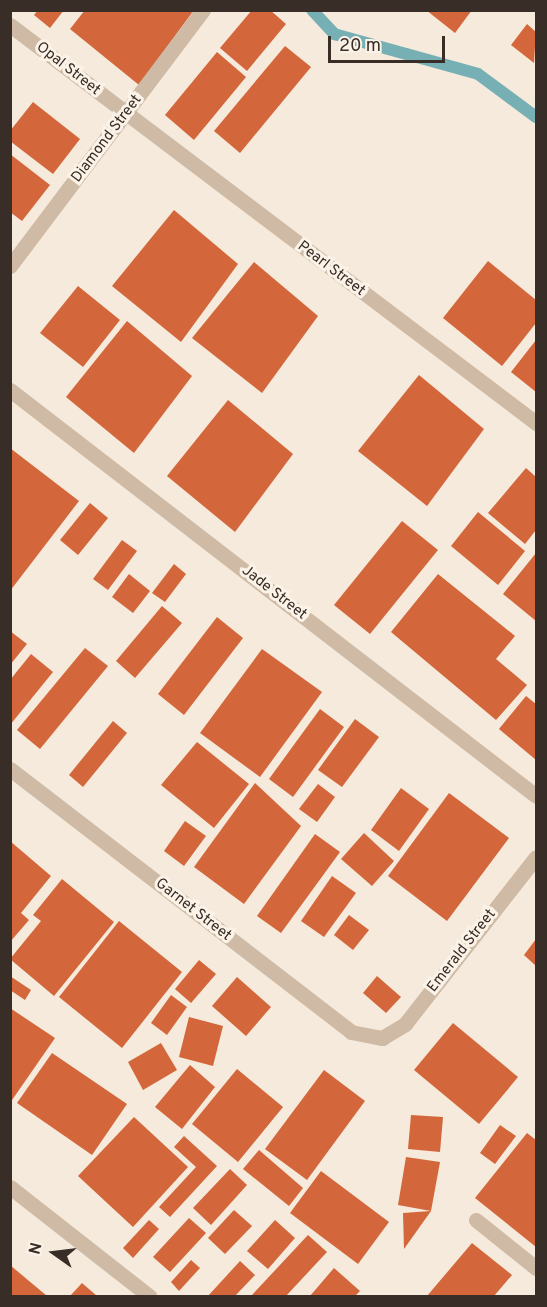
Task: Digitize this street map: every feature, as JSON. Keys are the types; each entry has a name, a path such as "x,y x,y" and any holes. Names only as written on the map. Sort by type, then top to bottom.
{"street":[{"name":"Diamond Street","path":"10,266 203,10"},
{"name":"Opal Street","path":"10,25 126,114"},
{"name":"Pearl Street","path":"126,114 537,423"},
{"name":"Jade Street","path":"10,390 537,796"},
{"name":"Garnet Street","path":"10,769 351,1032 382,1038"},
{"name":"Emerald Street","path":"382,1038 405,1024 537,857"},
{"path":"10,1187 149,1296"},
{"path":"476,1220 537,1268"}],"building":[{"path":"38,10 64,10 50,28 34,15"},
{"path":"85,10 194,10 139,85 70,29"},
{"path":"252,10 270,10 286,24 247,71 220,48"},
{"path":"426,10 472,10 455,33"},
{"path":"527,24 536,32 534,63 511,45"},
{"path":"285,46 311,67 240,153 214,131"},
{"path":"217,52 246,77 194,140 165,115"},
{"path":"33,102 80,139 53,174 10,141 10,131"},
{"path":"10,154 50,185 22,221 10,212"},
{"path":"174,210 238,264 181,342 112,286"},
{"path":"488,261 536,300 536,323 502,366 443,318"},
{"path":"254,262 318,316 262,393 192,338"},
{"path":"78,286 120,320 83,367 40,333"},
{"path":"127,321 192,376 134,453 66,397"},
{"path":"536,340 536,392 511,372"},
{"path":"419,375 484,429 427,506 358,451"},
{"path":"228,400 293,454 235,532 167,476"},
{"path":"10,448 79,501 10,591"},
{"path":"526,468 536,477 536,530 525,544 488,513"},
{"path":"90,503 108,518 78,555 60,540"},
{"path":"478,512 525,551 498,585 451,546"},
{"path":"402,521 438,550 370,634 334,605"},
{"path":"122,540 137,551 108,590 93,579"},
{"path":"536,553 536,621 503,594"},
{"path":"174,564 186,574 165,602 152,593"},
{"path":"129,574 150,591 133,613 112,597"},
{"path":"438,574 515,636 496,659 527,685 496,720 391,632"},
{"path":"162,606 182,623 135,678 116,661"},
{"path":"217,617 243,638 184,715 158,694"},
{"path":"10,631 27,644 10,665"},
{"path":"85,648 108,666 40,749 17,730"},
{"path":"262,649 322,692 260,777 200,733"},
{"path":"31,654 53,672 10,725 10,680"},
{"path":"526,696 536,704 536,760 499,729"},
{"path":"320,709 344,727 293,797 269,779"},
{"path":"355,719 379,737 342,787 318,770"},
{"path":"113,721 127,733 83,787 69,775"},
{"path":"197,742 249,784 214,828 161,785"},
{"path":"255,783 301,826 244,904 194,867"},
{"path":"318,784 335,797 317,822 299,809"},
{"path":"401,788 429,809 399,851 371,830"},
{"path":"449,793 509,838 447,921 388,876"},
{"path":"185,821 206,836 184,866 164,851"},
{"path":"364,833 394,861 372,886 341,859"},
{"path":"315,834 340,852 281,933 257,916"},
{"path":"10,841 51,876 21,913 29,920 10,942"},
{"path":"332,876 356,893 324,937 301,921"},
{"path":"62,879 114,922 54,996 10,959 41,921 33,915"},
{"path":"349,915 369,930 353,950 334,935"},
{"path":"119,921 182,972 122,1048 59,997"},
{"path":"536,939 536,966 524,955"},
{"path":"199,960 216,974 191,1003 175,989"},
{"path":"10,976 31,990 25,1000 10,990"},
{"path":"377,976 401,997 386,1013 363,993"},
{"path":"237,977 271,1007 246,1036 212,1006"},
{"path":"171,995 187,1007 167,1035 151,1023"},
{"path":"10,1008 55,1038 10,1103"},
{"path":"189,1017 223,1026 213,1066 179,1057"},
{"path":"453,1023 518,1077 479,1124 414,1070"},
{"path":"161,1043 177,1070 143,1090 128,1062"},
{"path":"52,1053 127,1104 92,1155 17,1103"},
{"path":"190,1065 215,1087 182,1129 155,1107"},
{"path":"237,1069 283,1107 238,1162 192,1124"},
{"path":"324,1070 365,1101 307,1180 265,1149"},
{"path":"411,1115 443,1117 440,1152 408,1149"},
{"path":"134,1117 188,1167 133,1227 78,1176"},
{"path":"500,1125 516,1136 495,1164 480,1153"},
{"path":"527,1133 536,1140 536,1247 475,1198"},
{"path":"184,1136 217,1166 170,1217 159,1207 196,1167 174,1147"},
{"path":"259,1150 303,1188 289,1206 243,1169"},
{"path":"406,1157 440,1162 431,1211 398,1205"},
{"path":"230,1169 247,1185 211,1225 193,1208"},
{"path":"321,1171 389,1222 358,1264 290,1213"},
{"path":"234,1210 252,1226 225,1254 208,1238"},
{"path":"431,1211 404,1249 403,1213"},
{"path":"189,1218 206,1233 170,1272 153,1257"},
{"path":"149,1220 159,1229 133,1258 123,1248"},
{"path":"275,1220 295,1238 268,1269 247,1251"},
{"path":"308,1235 327,1252 286,1296 251,1296"},
{"path":"472,1243 512,1275 494,1296 427,1296"},
{"path":"191,1260 200,1268 179,1291 171,1282"},
{"path":"240,1261 255,1275 235,1296 208,1296"},
{"path":"10,1265 47,1296 10,1296"},
{"path":"334,1268 360,1291 355,1296 310,1296"},
{"path":"82,1283 97,1296 70,1296"}],"waterway":[{"path":"312,10 334,34 478,74 536,117"}]}
